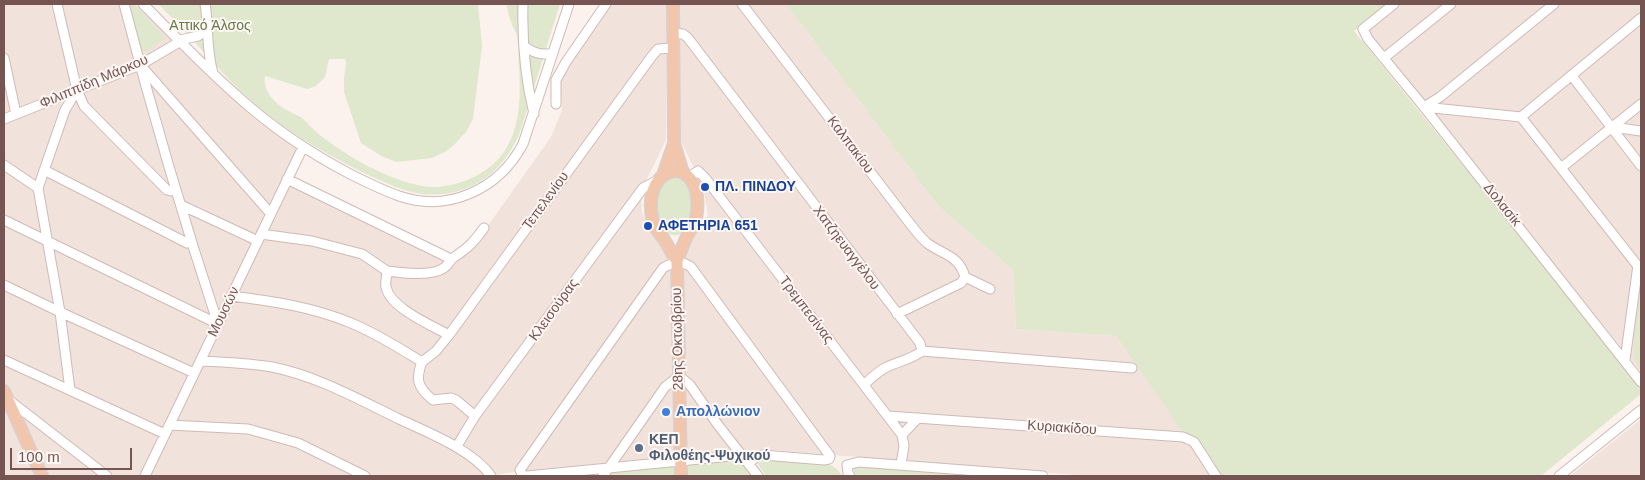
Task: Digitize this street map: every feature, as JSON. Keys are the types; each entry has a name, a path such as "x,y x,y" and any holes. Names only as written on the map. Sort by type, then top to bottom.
{"main road":[{"name":"28ης Οκτωβρίου","path":"673,4 674,143 686,175 696,190 698,204 696,221 688,234 677,261 681,476"},
{"name":"28ης Οκτωβρίου","path":"674,143 660,177 654,186 651,203 652,217 656,230 662,236 677,261"},
{"path":"660,177 674,171 686,175"},
{"path":"662,236 675,239 688,234"},
{"path":"5,394 42,476"}],"street":[{"path":"57,4 77,90 84,106 167,190 175,189"},
{"path":"124,4 175,189 218,324"},
{"path":"143,4 233,93 267,122 303,147 371,184 399,196 420,200 443,201 476,192 491,183 507,169 523,144 569,4"},
{"path":"205,4 208,53 213,73"},
{"path":"523,4 524,46 529,96 534,114"},
{"path":"556,104 556,80 566,62 606,4"},
{"name":"Καλπακίου","path":"742,4 911,225 928,243 955,260 962,267 965,278"},
{"name":"Δολασίκ","path":"1394,4 1363,29 1368,39 1641,382"},
{"path":"1384,58 1451,4"},
{"path":"1424,107 1440,97 1554,4"},
{"path":"1424,107 1520,117 1641,18"},
{"name":"Φιλιππίδη Μάρκου","path":"4,119 140,65 181,40 198,36 208,29"},
{"name":"Χατζηευαγγέλου","path":"673,33 682,34 688,38 896,314 920,343 922,351"},
{"path":"524,46 540,54 553,53"},
{"name":"Τεπελενίου","path":"422,362 436,351 449,335 652,56 658,49 673,48"},
{"path":"4,58 16,114"},
{"path":"140,65 271,214"},
{"path":"1572,76 1641,166"},
{"path":"70,390 60,312 38,188 65,110 77,90"},
{"path":"1561,168 1641,104"},
{"path":"1520,117 1639,268 1625,360"},
{"path":"1612,128 1641,131"},
{"name":"Μουσών","path":"145,476 303,147"},
{"path":"4,165 38,188"},
{"path":"44,170 187,243 191,241"},
{"name":"Τρεμπεσίνας","path":"686,175 698,171 706,179 902,436"},
{"name":"Κλεισούρας","path":"457,446 475,416 643,188 660,177"},
{"path":"287,179 451,259"},
{"path":"180,205 259,238 312,241 362,254 387,272 419,273 438,271 472,244 484,228"},
{"path":"4,220 218,324"},
{"path":"742,455 681,461 606,473 525,476 520,470 663,268 677,261 686,263 691,267 830,456 829,459 824,460 763,455 748,463"},
{"path":"387,272 385,285 389,296 397,305 449,335"},
{"path":"896,314 961,283 965,278 990,289"},
{"path":"4,285 194,373"},
{"path":"1634,293 1641,287"},
{"path":"231,296 273,301 317,311 343,320 389,342 422,362 418,373 418,383 433,400 451,398 475,416"},
{"path":"864,385 887,366 916,356 922,351 1132,368"},
{"path":"4,360 70,390 167,429 248,429 298,443 365,476"},
{"path":"200,361 240,363 273,368 310,378 457,446 487,470 491,476"},
{"path":"606,473 665,387 679,376 690,385 758,476"},
{"path":"5,394 107,476"},
{"path":"1558,476 1641,410"},
{"name":"Κυριακίδου","path":"888,416 1183,437 1194,442 1216,476"},
{"path":"901,464 904,446 902,436 918,418"},
{"path":"850,476 847,465 859,462 1043,476"}],"shaded area":[{"path":"4,4 134,4 170,35 207,76 257,121 298,150 200,355 139,476 44,476 4,383"},
{"path":"610,4 667,4 666,140 641,191 642,212 655,237 667,250 671,276 675,456 492,476 147,476 288,184 454,263 477,241 551,137 562,110 560,80 572,58"},
{"path":"676,4 786,4 938,206 1013,270 1016,329 1116,336 1214,476 1088,476 772,450 739,450 684,455 681,274 684,252 708,215 703,187 680,139"},
{"path":"1400,4 1641,4 1641,372 1366,31"},
{"path":"4,401 38,476 4,476"},
{"path":"1641,419 1641,476 1570,476"}],"green space":[{"path":"127,4 134,4 166,38 147,51 141,52"},
{"name":"Αττικό Άλσος","path":"158,4 478,4 482,46 473,119 466,132 453,146 432,158 397,162 383,157 361,143 344,92 345,59 329,59 325,77 316,86 307,89 265,76 268,92 275,101 302,118 318,134 344,152 382,173 409,183 434,187 462,182 484,171 507,148 513,134 517,118 520,84 518,40 506,4 560,4 521,129 514,145 505,158 483,180 469,187 454,192 421,194 399,188 364,173 334,158 292,132 266,113 240,90"},
{"path":"786,4 1388,4 1354,31 1641,385 1641,394 1541,476 1219,476 1184,434 1116,336 1016,329 1013,270 938,206"},
{"path":"676,174 692,184 693,214 692,221 685,232 673,235 668,234 660,227 655,204 661,181"},
{"path":"1641,291 1641,370 1634,358 1634,342 1635,312"},
{"path":"741,459 754,476 686,476 686,464"},
{"path":"771,459 821,462 830,465 842,476 766,476 757,463"},
{"path":"678,465 678,476 607,476 609,472"},
{"path":"860,466 990,476 856,476 854,468"}],"place":[{"name":"ΠΛ. ΠΙΝΔΟΥ","path":"705,187"},
{"name":"ΑΦΕΤΗΡΙΑ 651","path":"648,226"},
{"name":"Απολλώνιον","path":"666,412"},
{"name":"ΚΕΠ Φιλοθέης-Ψυχικού","path":"639,448"}]}
